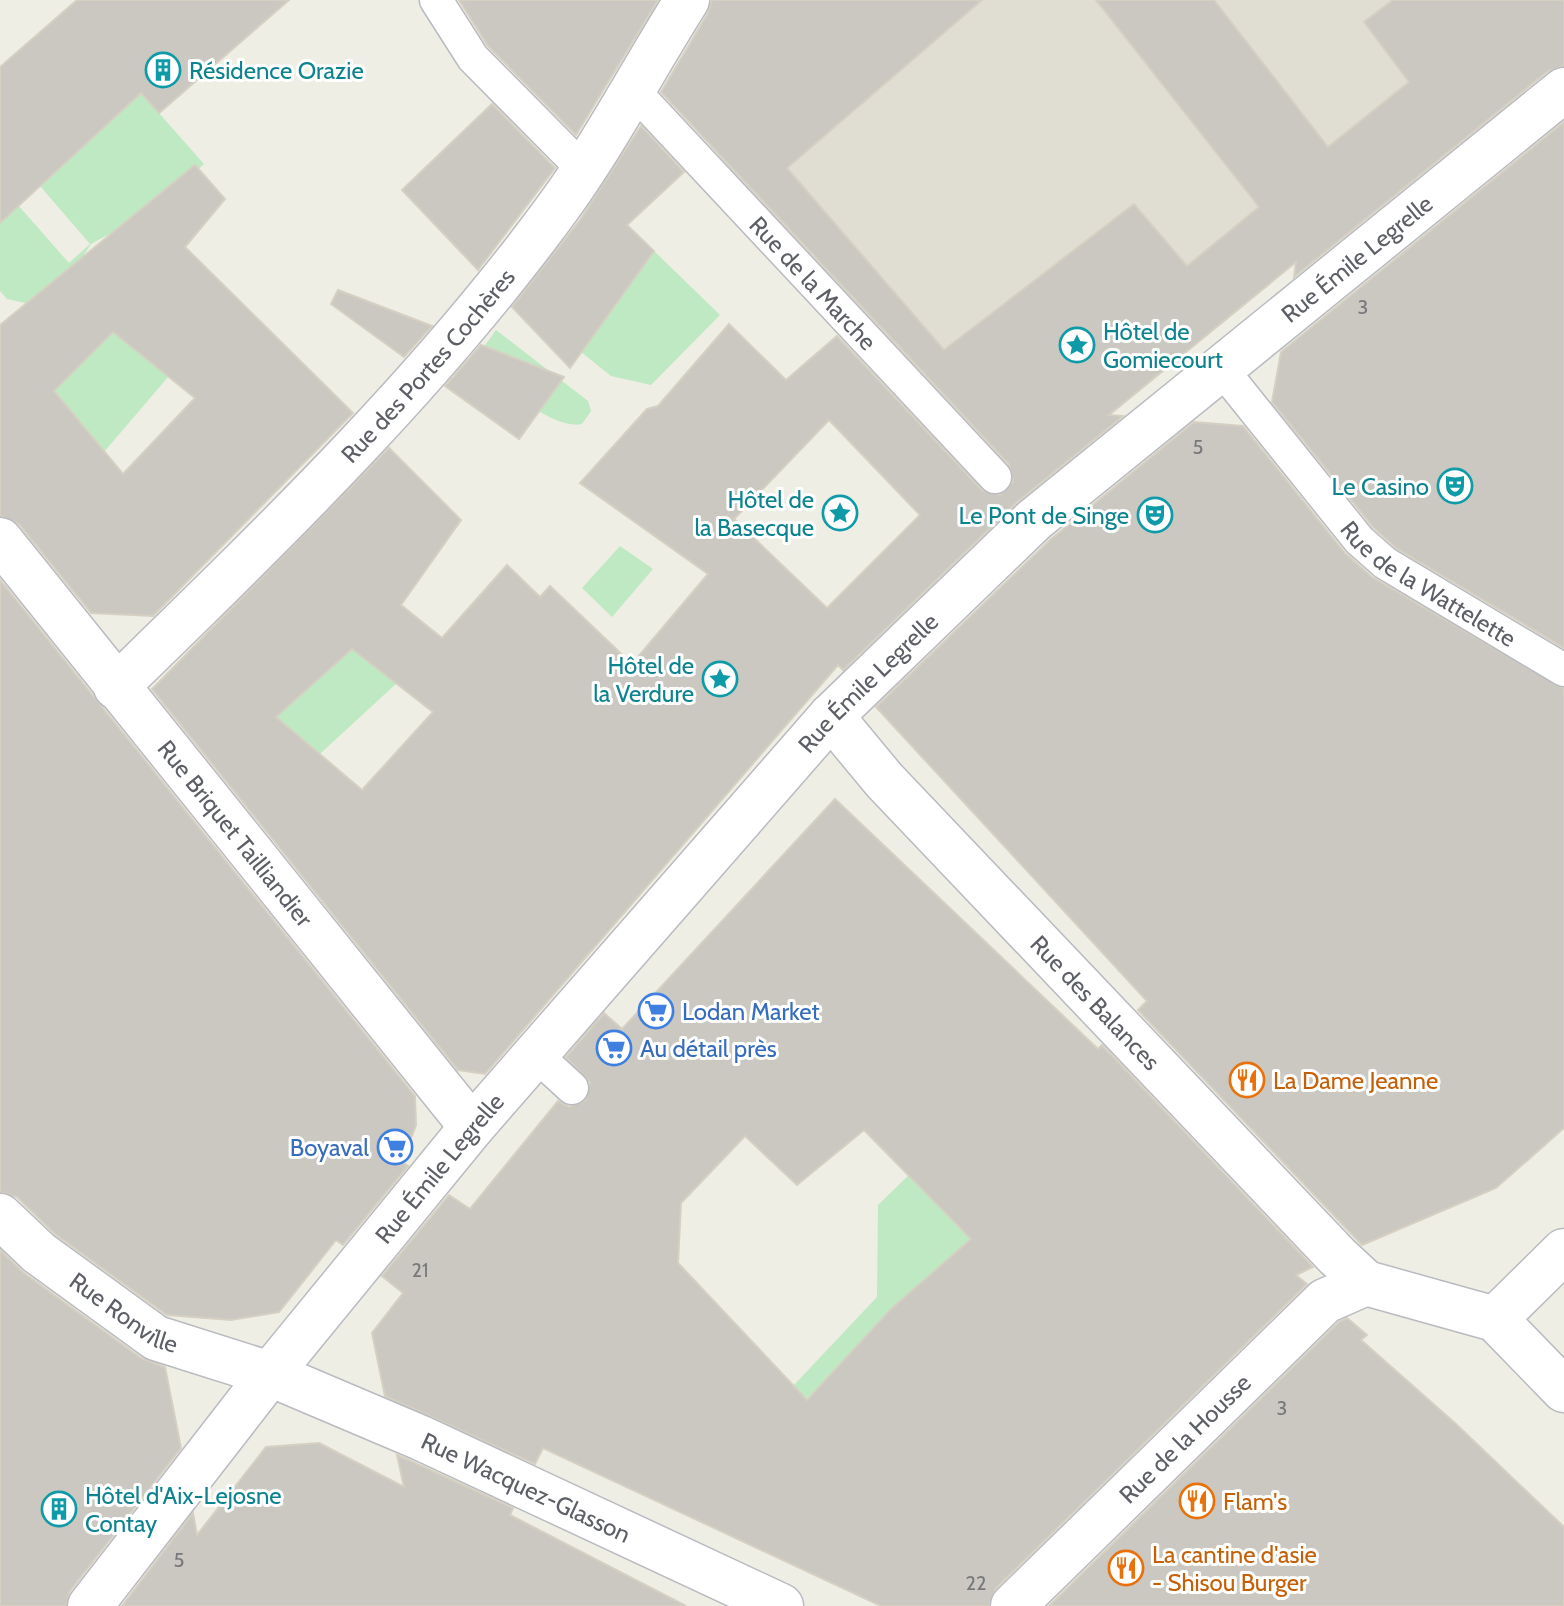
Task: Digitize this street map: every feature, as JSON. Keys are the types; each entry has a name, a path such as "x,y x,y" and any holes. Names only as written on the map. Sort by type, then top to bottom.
{"street":[{"name":"Rue des Portes Cochères","path":"116,687 308,497 480,308 584,170 687,0"},
{"name":"Rue Émile Legrelle","path":"90,1606 270,1374 472,1127 831,716 1034,520 1564,90"},
{"name":"Rue Briquet Tailliandier","path":"0,540 454,1109 472,1127"},
{"name":"Rue des Balances","path":"831,716 884,780 1326,1245 1366,1283"},
{"name":"Rue Ronville","path":"0,1216 39,1253 156,1338 270,1374"},
{"path":"1495,1319 1564,1251"},
{"path":"1366,1283 1495,1319 1564,1390"},
{"name":"Rue de la Housse","path":"1013,1606 1325,1301 1366,1283"},
{"name":"Rue Wacquez-Glasson","path":"270,1374 421,1438 781,1606"}],"lane":[{"path":"436,0 473,58 584,170"},
{"name":"Rue de la Marche","path":"633,90 995,477"},
{"name":"Rue de la Wattelette","path":"1220,367 1359,540 1385,563 1564,670"},
{"path":"536,1055 572,1088"}],"shaded area":[{"path":"722,0 1503,0 1333,232 1019,488 812,269 676,104"}],"green space":[{"path":"134,85 204,164 144,216 139,211 113,232 91,244 48,308 7,299 0,291 0,205 10,196 69,263 90,244 34,179 65,161 91,139"},
{"path":"654,251 720,315 651,385 611,376 581,352"},
{"path":"496,330 588,401 591,411 582,424 555,420 540,412 473,362"},
{"path":"113,332 168,377 104,452 55,391"},
{"path":"620,546 653,569 612,617 582,588"},
{"path":"352,649 397,683 310,763 262,699"},
{"path":"910,1174 971,1239 806,1399 794,1385 877,1297 878,1205"}],"building":[{"path":"77,0 289,0 159,113 141,93 0,223 0,67"},
{"path":"459,0 658,0 576,135 488,46"},
{"path":"712,0 982,0 787,168 944,350 1134,204 1187,266 1259,207 1096,0 1214,0 1328,147 1409,82 1364,22 1393,0 1564,0 1564,66 1548,71 1294,277 1296,262 1109,415 1123,416 1017,502 843,670 838,665 485,1074 458,1070 152,689 389,448 461,520 401,605 442,638 507,565 540,597 550,586 632,664 708,574 580,483 647,409 658,406 729,324 786,380 837,336 982,490 1000,495 1013,482 1009,464 661,92 708,13","holes":["829,420 920,515 827,608 734,519","352,649 433,712 362,790 276,717"]},
{"path":"492,104 555,168 478,270 402,190"},
{"name":"Le Casino","path":"1564,122 1564,648 1396,548 1373,527 1272,402 1281,352"},
{"path":"641,126 684,172 627,225 654,251 570,368 512,307 580,220"},
{"path":"195,165 225,199 185,247 353,413 153,616 91,613 19,524 0,516 0,325","holes":["113,332 195,398 123,474 54,391"]},
{"path":"338,290 432,326 404,357 331,304"},
{"path":"481,345 564,377 519,439 445,386"},
{"path":"1194,422 1243,426 1344,552 1372,577 1564,689 1564,1128 1496,1188 1362,1245 1138,1010 1147,1001 876,707 1051,539"},
{"path":"0,580 415,1096 416,1125 402,1162 408,1166 343,1245 336,1240 279,1312 231,1320 167,1315 55,1234 17,1197 0,1192"},
{"path":"835,799 1098,1049 1102,1045 1313,1267 1296,1275 1307,1284 996,1588 989,1606 881,1606 543,1448 535,1464 385,1396 372,1333 403,1293 382,1276 449,1195 470,1209 558,1101 569,1107 586,1100 590,1082 566,1057 604,1013 622,1029","holes":["864,1130 971,1239 891,1309 807,1400 678,1263 681,1203 745,1136 797,1185"]},
{"path":"0,1250 24,1273 141,1358 165,1367 181,1448 70,1591 66,1606 0,1606"},
{"path":"1347,1318 1367,1335 1361,1340 1456,1424 1564,1527 1564,1606 1049,1606 1339,1322"},
{"path":"319,1443 404,1487 397,1455 411,1461 513,1508 510,1515 686,1606 122,1606 193,1513 197,1535 266,1447"}],"place":[{"name":"Résidence Orazie","path":"163,70"},
{"name":"Hôtel de Gomiecourt","path":"1077,345"},
{"name":"Le Casino","path":"1455,486"},
{"name":"Hôtel de la Basecque","path":"840,513"},
{"name":"Le Pont de Singe","path":"1155,515"},
{"name":"Hôtel de la Verdure","path":"720,679"},
{"name":"Lodan Market","path":"656,1011"},
{"name":"Au détail près","path":"614,1048"},
{"name":"La Dame Jeanne","path":"1247,1080"},
{"name":"Boyaval","path":"395,1147"},
{"name":"Flam's","path":"1197,1501"},
{"name":"Hôtel d'Aix-Lejosne Contay","path":"59,1509"},
{"name":"La cantine d'asie - Shisou Burger","path":"1126,1568"}]}
